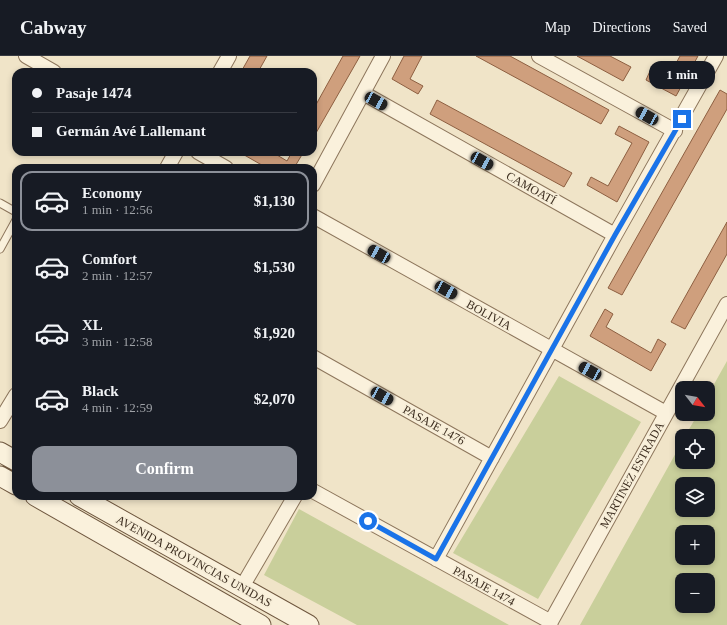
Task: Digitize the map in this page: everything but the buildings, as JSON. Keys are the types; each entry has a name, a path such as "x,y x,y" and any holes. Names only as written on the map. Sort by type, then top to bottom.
{"main road":[{"path":"0,452 12,459"},
{"path":"0,476 12,483"},
{"name":"AVENIDA PROVINCIAS UNIDAS","path":"42,500 261,625"},
{"name":"AVENIDA PROVINCIAS UNIDAS","path":"86,500 309,625"}],"street":[{"path":"26,56 50,65"},
{"path":"222,68 229,56"},
{"path":"317,178 383,56"},
{"path":"539,56 675,131"},
{"path":"436,559 716,56"},
{"name":"CAMOATÍ","path":"363,93 615,235"},
{"path":"205,156 219,164"},
{"name":"BOLIVIA","path":"317,218 666,413"},
{"name":"MARTINEZ ESTRADA","path":"550,624 727,304"},
{"name":"PASAJE 1476","path":"317,359 492,458"},
{"path":"0,421 12,402"},
{"name":"PASAJE 1474","path":"317,493 550,624"},
{"path":"242,587 293,500"}],"lane":[{"path":"0,203 12,210"},
{"path":"0,249 12,227"}],"green space":[{"path":"727,361 727,625 580,625 675,455 675,469 715,469 715,429 689,429 694,421 715,421 715,382"},
{"path":"559,376 641,422 538,599 453,553"},
{"path":"299,509 509,625 357,625 264,575"}],"route":[{"path":"368,521 436,559 615,235 682,119"}]}
